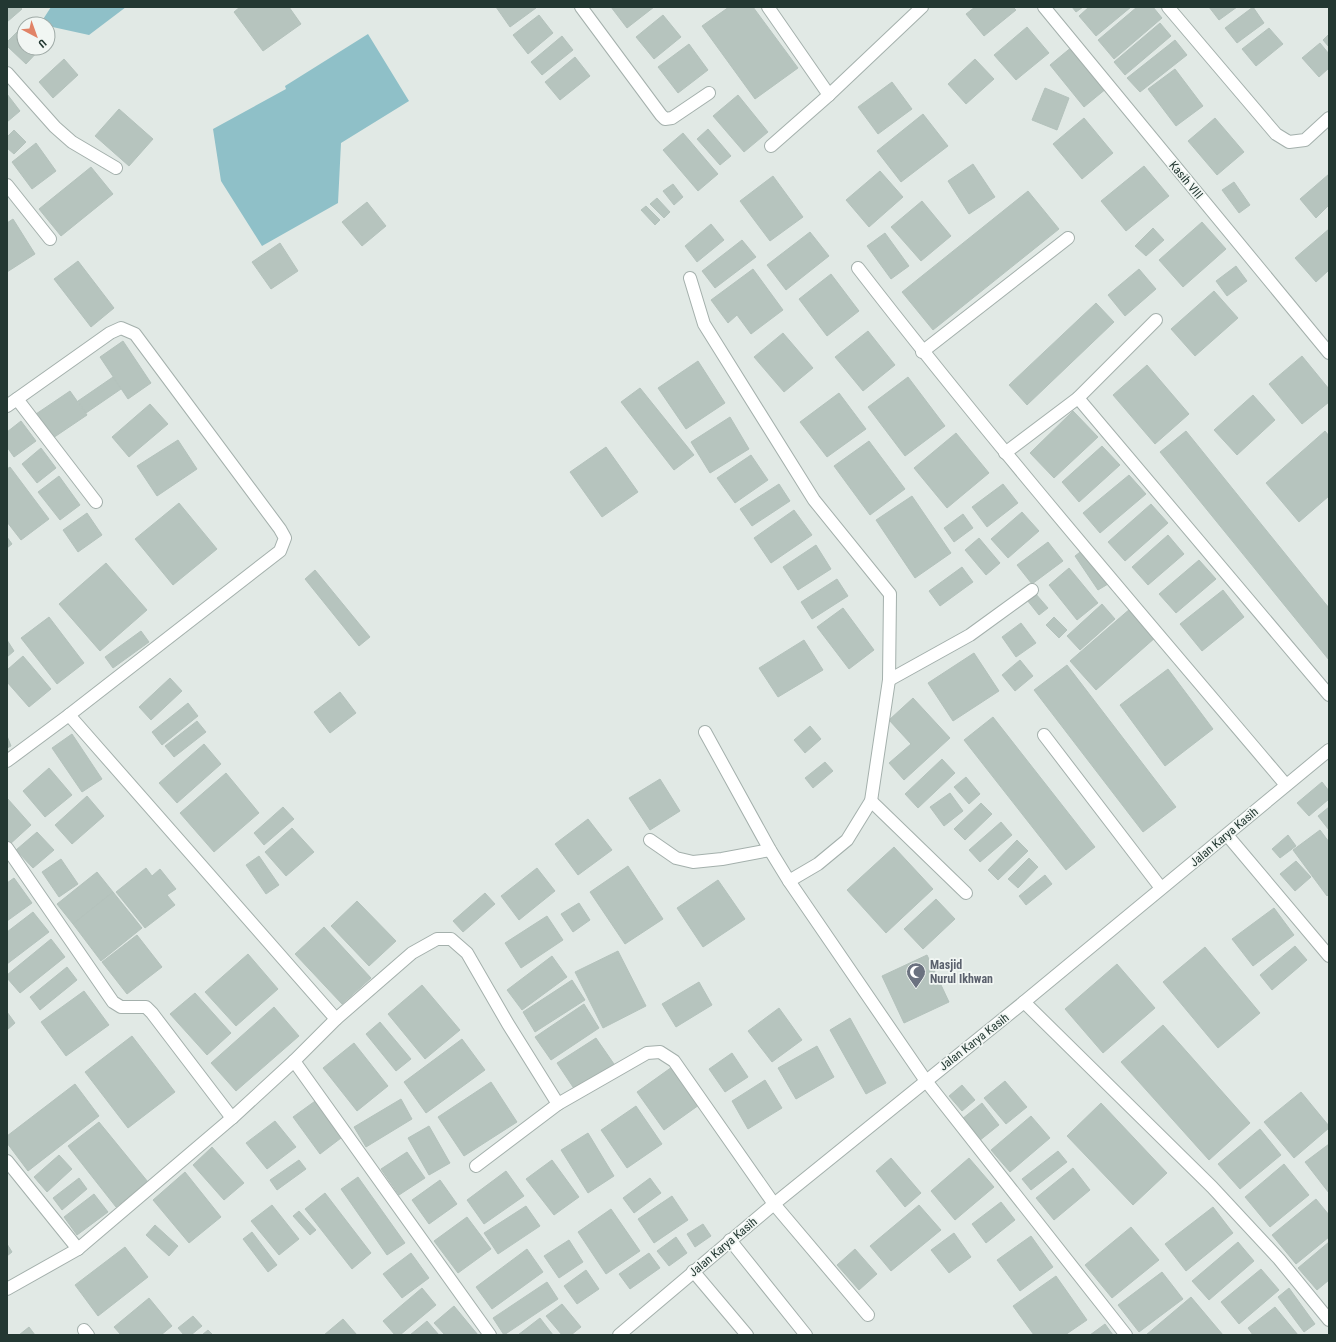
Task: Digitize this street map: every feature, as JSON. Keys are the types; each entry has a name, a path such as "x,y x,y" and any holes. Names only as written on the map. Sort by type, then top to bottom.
{"street":[{"path":"581,7 665,119 672,118 709,93"},
{"path":"768,7 829,95"},
{"name":"Kasih VIII","path":"1044,7 1329,353"},
{"path":"1168,7 1276,134 1289,142 1305,140 1329,118"},
{"path":"771,146 829,95 915,9"},
{"path":"7,73 55,127 72,142 116,168"},
{"path":"7,185 50,239"},
{"path":"922,352 1068,238"},
{"path":"858,268 922,352 1005,453 1286,785"},
{"path":"690,278 704,324 814,500 890,594 889,680 871,801 847,840 818,864 789,881"},
{"path":"1005,453 1078,398 1156,320"},
{"path":"7,761 69,715 280,551 285,538 280,529 135,334 121,328 110,333 12,402 96,502"},
{"path":"1078,398 1329,695"},
{"path":"889,680 970,635 1032,590"},
{"path":"69,715 336,1019"},
{"path":"705,732 770,850 789,881 926,1081 1126,1335"},
{"path":"1044,735 1161,888"},
{"name":"Jalan Karya Kasih","path":"619,1335 730,1240 1024,1002 1329,750"},
{"path":"871,801 966,892"},
{"path":"1227,835 1329,956"},
{"path":"650,840 676,858 693,862 722,859 770,850"},
{"path":"7,848 113,1002 120,1007 146,1007 232,1118"},
{"path":"7,1289 78,1249 232,1118 294,1061 336,1019 412,953 437,939 451,939 467,953 508,1024 558,1104"},
{"path":"1024,1002 1212,1187 1279,1259 1329,1320"},
{"path":"476,1166 572,1095 647,1053 660,1052 674,1061 774,1204 868,1315"},
{"path":"294,1061 490,1335"},
{"path":"7,1161 78,1249"},
{"path":"730,1240 806,1335"},
{"path":"693,1271 747,1335"}],"water":[{"path":"51,7 126,7 89,35 56,28 56,16 45,16"},
{"path":"368,34 409,101 341,143 338,203 262,246 221,181 213,129 286,89 285,86"}],"building":[{"path":"7,7 20,7 22,9 7,22"},
{"path":"240,7 289,7 301,24 263,51 234,12"},
{"path":"496,7 535,7 536,8 510,27"},
{"path":"611,7 654,7 627,28"},
{"path":"729,7 753,7 798,68 755,99 702,26"},
{"path":"975,7 1013,7 1016,10 984,36 966,14"},
{"path":"1072,7 1083,7 1076,12"},
{"path":"1089,7 1131,7 1096,36 1079,16"},
{"path":"1137,7 1153,7 1162,18 1114,59 1098,40"},
{"path":"1209,7 1237,7 1219,20"},
{"path":"1253,7 1264,23 1237,43 1225,28"},
{"path":"539,15 553,33 528,54 513,35"},
{"path":"663,15 681,37 654,59 636,37"},
{"path":"1160,23 1171,36 1125,75 1114,62"},
{"path":"1027,27 1049,53 1016,80 994,55"},
{"path":"1269,28 1283,44 1256,66 1242,49"},
{"path":"16,33 16,55 7,46 7,42"},
{"path":"1329,34 1329,47 1323,40"},
{"path":"562,36 573,50 542,75 531,62"},
{"path":"1175,40 1187,55 1140,92 1127,78"},
{"path":"1320,43 1329,54 1329,68 1319,77 1302,58"},
{"path":"689,44 708,70 678,93 658,67"},
{"path":"1073,46 1107,88 1084,107 1050,65"},
{"path":"18,56 34,56 26,64"},
{"path":"575,57 590,76 560,100 545,82"},
{"path":"64,59 78,75 53,98 39,82"},
{"path":"975,59 994,79 966,104 948,84"},
{"path":"1175,69 1203,106 1176,126 1148,89"},
{"path":"892,82 912,109 878,134 858,107"},
{"path":"1045,88 1069,98 1057,130 1032,120"},
{"path":"7,94 20,111 7,122"},
{"path":"738,95 768,132 744,152 713,116"},
{"path":"119,109 153,139 129,166 95,136"},
{"path":"923,114 948,146 901,182 877,151"},
{"path":"1084,118 1113,153 1082,179 1053,144"},
{"path":"1215,118 1244,152 1217,175 1188,141"},
{"path":"708,129 731,156 720,165 697,139"},
{"path":"14,130 26,142 14,154 7,148 7,137"},
{"path":"683,133 718,174 698,191 663,150"},
{"path":"36,143 56,171 32,189 12,162"},
{"path":"973,164 995,197 969,214 948,181"},
{"path":"1144,166 1169,196 1126,231 1101,201"},
{"path":"91,167 113,194 61,236 39,209"},
{"path":"880,171 903,197 869,227 846,200"},
{"path":"1329,174 1329,205 1316,218 1300,199"},
{"path":"773,176 803,217 770,241 740,201"},
{"path":"1234,182 1250,205 1239,213 1222,190"},
{"path":"673,184 683,197 674,205 663,191"},
{"path":"1028,191 1059,229 933,330 902,292"},
{"path":"657,198 670,212 664,218 650,204"},
{"path":"922,201 951,236 921,261 891,227"},
{"path":"367,202 386,226 362,246 342,222"},
{"path":"646,206 660,220 655,225 641,210"},
{"path":"13,219 35,254 7,272 7,223"},
{"path":"1202,222 1226,249 1183,287 1159,260"},
{"path":"711,224 724,240 697,262 685,246"},
{"path":"1153,228 1164,240 1146,256 1135,246"},
{"path":"1329,229 1329,270 1316,282 1295,258"},
{"path":"810,232 829,256 786,290 767,265"},
{"path":"885,233 909,266 891,279 867,246"},
{"path":"742,240 756,257 715,288 702,271"},
{"path":"280,243 298,271 271,289 252,262"},
{"path":"78,261 114,308 91,327 54,279"},
{"path":"1236,266 1247,281 1227,296 1216,281"},
{"path":"753,269 783,310 751,334 737,315 728,323 711,300"},
{"path":"1139,269 1156,289 1125,316 1108,295"},
{"path":"831,274 859,311 827,336 799,299"},
{"path":"1214,291 1238,318 1195,356 1171,329"},
{"path":"1096,303 1114,322 1027,405 1009,385"},
{"path":"868,331 895,365 863,391 835,357"},
{"path":"783,333 813,368 784,392 754,357"},
{"path":"123,341 151,383 128,399 100,357"},
{"path":"1302,356 1329,389 1329,402 1302,424 1269,384"},
{"path":"698,361 725,403 686,429 658,388"},
{"path":"1147,365 1189,414 1155,444 1113,395"},
{"path":"113,377 121,389 86,413 78,401"},
{"path":"908,377 945,426 905,456 868,407"},
{"path":"640,388 694,455 674,470 621,402"},
{"path":"70,391 87,415 50,440 33,416"},
{"path":"839,393 866,429 827,457 800,422"},
{"path":"1253,395 1275,420 1237,455 1214,430"},
{"path":"150,404 168,424 129,457 112,437"},
{"path":"1073,411 1098,437 1054,478 1030,453"},
{"path":"730,417 749,449 710,473 691,442"},
{"path":"21,421 36,441 14,457 7,447 7,432"},
{"path":"1186,431 1329,608 1329,660 1160,452"},
{"path":"1325,431 1329,436 1329,496 1299,522 1266,483"},
{"path":"956,433 989,473 947,508 914,468"},
{"path":"178,440 197,469 157,496 137,466"},
{"path":"869,441 905,489 870,515 834,466"},
{"path":"1102,446 1120,465 1079,502 1062,482"},
{"path":"606,447 638,492 602,517 570,472"},
{"path":"41,448 56,468 37,483 22,464"},
{"path":"751,455 768,480 735,503 717,478"},
{"path":"10,467 49,519 21,540 7,522 7,469"},
{"path":"1129,475 1146,494 1100,533 1083,513"},
{"path":"59,476 80,505 60,520 38,492"},
{"path":"779,484 790,501 752,526 740,509"},
{"path":"1003,484 1018,503 987,527 972,507"},
{"path":"912,496 951,553 915,578 876,520"},
{"path":"179,503 217,549 173,585 135,539"},
{"path":"1151,504 1168,523 1125,561 1108,542"},
{"path":"794,510 812,535 771,563 754,538"},
{"path":"1022,512 1039,531 1008,558 991,539"},
{"path":"87,513 102,535 78,552 63,530"},
{"path":"963,514 973,528 954,542 944,528"},
{"path":"1168,535 1184,554 1148,585 1132,567"},
{"path":"7,537 12,544 7,548"},
{"path":"979,538 1000,563 986,575 965,550"},
{"path":"1048,542 1063,561 1032,584 1017,565"},
{"path":"816,545 831,569 798,590 783,567"},
{"path":"1084,549 1108,584 1098,590 1075,556"},
{"path":"1199,560 1216,579 1176,613 1159,594"},
{"path":"106,563 147,610 100,651 59,604"},
{"path":"962,567 973,582 940,606 929,591"},
{"path":"1069,568 1098,603 1077,620 1049,585"},
{"path":"315,570 370,637 359,646 305,579"},
{"path":"837,579 848,596 812,619 801,602"},
{"path":"1223,590 1244,617 1202,651 1180,624"},
{"path":"1035,593 1048,608 1039,615 1027,600"},
{"path":"1102,604 1115,619 1080,650 1067,636"},
{"path":"843,608 874,650 849,669 817,627"},
{"path":"1131,608 1156,637 1096,690 1070,661"},
{"path":"49,617 84,663 57,684 21,638"},
{"path":"1054,617 1067,630 1059,638 1046,625"},
{"path":"1021,623 1036,643 1016,657 1002,637"},
{"path":"141,631 149,642 113,668 105,657"},
{"path":"7,640 14,651 7,657"},
{"path":"804,640 823,670 778,697 759,668"},
{"path":"974,653 999,691 953,721 928,683"},
{"path":"23,656 51,689 29,707 7,682 7,670"},
{"path":"1020,660 1033,676 1015,691 1002,675"},
{"path":"1067,665 1176,807 1143,832 1034,690"},
{"path":"1168,669 1213,729 1165,766 1120,705"},
{"path":"170,678 182,691 151,720 139,707"},
{"path":"340,692 356,713 330,733 314,712"},
{"path":"913,698 950,738 904,780 889,763 911,744 889,720"},
{"path":"188,703 198,716 162,745 152,732"},
{"path":"993,717 1095,847 1066,870 964,740"},
{"path":"197,721 206,732 174,757 165,746"},
{"path":"810,726 821,739 805,753 794,740"},
{"path":"72,734 102,779 82,792 52,748"},
{"path":"7,736 11,746 7,748"},
{"path":"204,744 221,764 177,803 159,783"},
{"path":"942,759 955,773 918,808 905,794"},
{"path":"825,762 833,771 813,788 805,778"},
{"path":"49,768 72,795 45,817 23,791"},
{"path":"226,773 259,813 214,852 180,813"},
{"path":"966,777 980,794 969,804 954,787"},
{"path":"660,779 680,811 650,830 629,798"},
{"path":"1322,782 1329,791 1329,799 1309,816 1297,803"},
{"path":"950,793 963,811 944,826 930,807"},
{"path":"87,796 104,816 72,844 55,825"},
{"path":"7,798 31,825 9,845 7,843"},
{"path":"981,803 992,814 965,840 954,829"},
{"path":"283,807 294,819 264,845 254,833"},
{"path":"1329,807 1329,830 1318,816"},
{"path":"588,819 612,850 578,875 555,844"},
{"path":"1001,822 1012,835 980,862 969,850"},
{"path":"292,828 314,852 286,876 265,852"},
{"path":"1320,830 1329,842 1329,894 1327,896 1293,850"},
{"path":"37,832 54,850 33,868 16,850"},
{"path":"1288,835 1296,846 1280,858 1272,849"},
{"path":"1017,840 1028,851 998,880 988,870"},
{"path":"894,847 933,889 886,933 847,890"},
{"path":"259,856 279,885 266,894 246,865"},
{"path":"1029,858 1038,867 1018,888 1008,879"},
{"path":"61,859 78,884 59,897 42,872"},
{"path":"1296,861 1311,877 1295,891 1280,874"},
{"path":"628,866 663,919 625,944 590,892"},
{"path":"146,868 152,876 160,869 176,889 167,895 175,905 145,928 116,892"},
{"path":"537,868 555,891 519,920 501,896"},
{"path":"97,872 113,892 73,924 57,904"},
{"path":"1045,875 1052,884 1026,905 1019,896"},
{"path":"14,878 32,903 7,921 7,883"},
{"path":"718,880 745,919 703,947 677,908"},
{"path":"113,892 142,928 101,961 73,924"},
{"path":"485,893 495,904 463,932 453,921"},
{"path":"936,899 955,919 923,949 904,929"},
{"path":"357,901 396,941 369,966 331,926"},
{"path":"579,903 590,920 573,932 561,914"},
{"path":"1274,908 1294,935 1253,966 1232,939"},
{"path":"33,912 49,932 7,964 7,932"},
{"path":"547,916 563,940 521,968 505,943"},
{"path":"324,927 371,978 342,1004 295,954"},
{"path":"137,935 162,967 127,994 102,962"},
{"path":"51,939 65,957 20,993 7,978 7,975"},
{"path":"1295,946 1307,960 1272,990 1260,975"},
{"path":"1205,947 1260,1013 1218,1048 1163,982"},
{"path":"618,951 646,1006 603,1028 575,972"},
{"path":"248,954 278,989 236,1026 205,992"},
{"name":"Masjid Nurul Ikhwan","path":"927,955 949,1002 904,1023 882,976"},
{"path":"552,956 567,977 522,1010 507,990"},
{"path":"1117,964 1155,1008 1103,1053 1065,1009"},
{"path":"67,967 77,980 40,1010 30,997"},
{"path":"572,980 585,1000 535,1032 523,1012"},
{"path":"699,982 712,1005 676,1027 662,1004"},
{"path":"422,985 460,1030 425,1059 388,1014"},
{"path":"84,991 109,1025 66,1056 41,1022"},
{"path":"195,993 231,1033 207,1055 170,1014"},
{"path":"584,1004 599,1028 551,1060 535,1037"},
{"path":"274,1007 299,1036 236,1091 211,1063"},
{"path":"779,1008 802,1040 772,1062 748,1031"},
{"path":"7,1012 15,1023 7,1030"},
{"path":"850,1018 886,1083 866,1094 830,1030"},
{"path":"380,1022 411,1059 396,1071 366,1034"},
{"path":"1163,1025 1250,1123 1209,1160 1121,1062"},
{"path":"132,1036 175,1092 128,1128 85,1072"},
{"path":"596,1038 614,1064 575,1090 557,1063"},
{"path":"462,1039 485,1070 426,1113 404,1082"},
{"path":"354,1043 388,1086 357,1111 323,1068"},
{"path":"817,1046 834,1077 796,1099 778,1068"},
{"path":"732,1053 748,1077 725,1092 709,1069"},
{"path":"672,1067 699,1105 664,1130 637,1092"},
{"path":"765,1080 782,1108 748,1129 732,1101"},
{"path":"1005,1081 1027,1107 1006,1124 984,1098"},
{"path":"491,1082 517,1122 464,1156 438,1117"},
{"path":"75,1084 99,1116 28,1171 7,1143 7,1136"},
{"path":"962,1085 975,1100 962,1111 949,1096"},
{"path":"1301,1092 1329,1126 1329,1128 1294,1158 1264,1122"},
{"path":"318,1099 345,1135 320,1154 293,1117"},
{"path":"401,1099 412,1119 366,1147 354,1127"},
{"path":"982,1103 999,1125 979,1141 962,1119"},
{"path":"1101,1103 1167,1173 1133,1205 1067,1136"},
{"path":"636,1106 662,1144 627,1168 601,1130"},
{"path":"1031,1116 1050,1138 1010,1172 991,1150"},
{"path":"275,1121 296,1147 267,1169 246,1143"},
{"path":"99,1122 148,1182 116,1207 68,1146"},
{"path":"429,1126 450,1163 429,1175 408,1138"},
{"path":"1260,1129 1281,1155 1240,1189 1218,1164"},
{"path":"588,1133 614,1176 588,1193 561,1150"},
{"path":"1329,1144 1329,1193 1305,1162"},
{"path":"212,1147 244,1183 224,1200 193,1165"},
{"path":"1058,1151 1067,1162 1031,1190 1022,1179"},
{"path":"407,1152 425,1178 399,1195 381,1169"},
{"path":"59,1155 72,1169 47,1192 34,1177"},
{"path":"891,1158 921,1193 905,1207 876,1171"},
{"path":"969,1158 994,1187 955,1220 931,1191"},
{"path":"299,1160 306,1169 277,1190 270,1180"},
{"path":"552,1160 579,1197 554,1215 526,1179"},
{"path":"1284,1164 1309,1195 1270,1227 1245,1197"},
{"path":"1073,1168 1090,1190 1054,1220 1036,1198"},
{"path":"506,1171 524,1196 484,1224 467,1200"},
{"path":"185,1172 221,1217 189,1243 153,1200"},
{"path":"358,1177 405,1243 387,1255 341,1189"},
{"path":"79,1178 87,1189 62,1210 53,1198"},
{"path":"650,1178 661,1193 634,1213 623,1198"},
{"path":"440,1180 457,1204 429,1224 412,1200"},
{"path":"325,1193 371,1253 352,1269 305,1209"},
{"path":"94,1194 108,1212 77,1235 64,1217"},
{"path":"672,1196 688,1220 654,1243 638,1219"},
{"path":"1316,1199 1329,1215 1329,1237 1296,1264 1272,1235"},
{"path":"1001,1202 1015,1220 986,1243 972,1224"},
{"path":"272,1205 299,1239 279,1255 251,1221"},
{"path":"919,1205 941,1230 891,1271 870,1246"},
{"path":"526,1206 540,1226 498,1254 484,1233"},
{"path":"1213,1207 1233,1233 1186,1271 1165,1244"},
{"path":"611,1209 640,1251 606,1274 578,1232"},
{"path":"299,1211 316,1230 310,1235 293,1216"},
{"path":"467,1217 491,1249 458,1273 434,1241"},
{"path":"703,1224 711,1236 695,1247 687,1234"},
{"path":"155,1225 178,1246 169,1256 146,1235"},
{"path":"1131,1227 1159,1260 1112,1298 1085,1265"},
{"path":"252,1232 277,1265 268,1272 243,1239"},
{"path":"954,1233 971,1257 949,1273 931,1250"},
{"path":"1031,1236 1053,1267 1020,1291 997,1260"},
{"path":"676,1237 687,1253 669,1266 657,1251"},
{"path":"569,1240 583,1262 559,1278 544,1256"},
{"path":"1238,1242 1254,1261 1209,1300 1192,1281"},
{"path":"1329,1242 1329,1280 1317,1290 1298,1268"},
{"path":"7,1244 12,1252 7,1256"},
{"path":"125,1247 148,1277 98,1316 75,1285"},
{"path":"527,1249 543,1272 492,1309 476,1287"},
{"path":"855,1249 877,1274 859,1290 837,1265"},
{"path":"411,1253 429,1278 402,1298 383,1274"},
{"path":"649,1253 660,1268 630,1289 619,1274"},
{"path":"1261,1269 1279,1290 1239,1324 1221,1302"},
{"path":"586,1270 599,1289 577,1304 564,1286"},
{"path":"1162,1272 1183,1299 1139,1332 1118,1305"},
{"path":"1056,1276 1087,1320 1065,1335 1034,1335 1013,1306"},
{"path":"547,1282 558,1299 504,1335 493,1318"},
{"path":"422,1288 436,1305 400,1335 395,1335 383,1321"},
{"path":"1289,1288 1315,1324 1304,1332 1278,1297"},
{"path":"1191,1297 1223,1335 1146,1335"},
{"path":"149,1298 172,1326 161,1335 121,1335 114,1327"},
{"path":"562,1304 581,1327 571,1335 562,1335 546,1316"},
{"path":"454,1306 478,1335 445,1335 434,1323"},
{"path":"1275,1307 1298,1335 1253,1335 1248,1328"},
{"path":"193,1316 202,1326 191,1335 184,1335 178,1328"},
{"path":"540,1318 553,1335 518,1335"},
{"path":"343,1319 357,1335 324,1335"},
{"path":"427,1321 439,1335 410,1335"},
{"path":"1105,1324 1113,1335 1090,1335"},
{"path":"29,1327 35,1335 19,1335"},
{"path":"208,1330 213,1335 202,1335"}],"place":[{"name":"Masjid Nurul Ikhwan","path":"916,989"}]}
